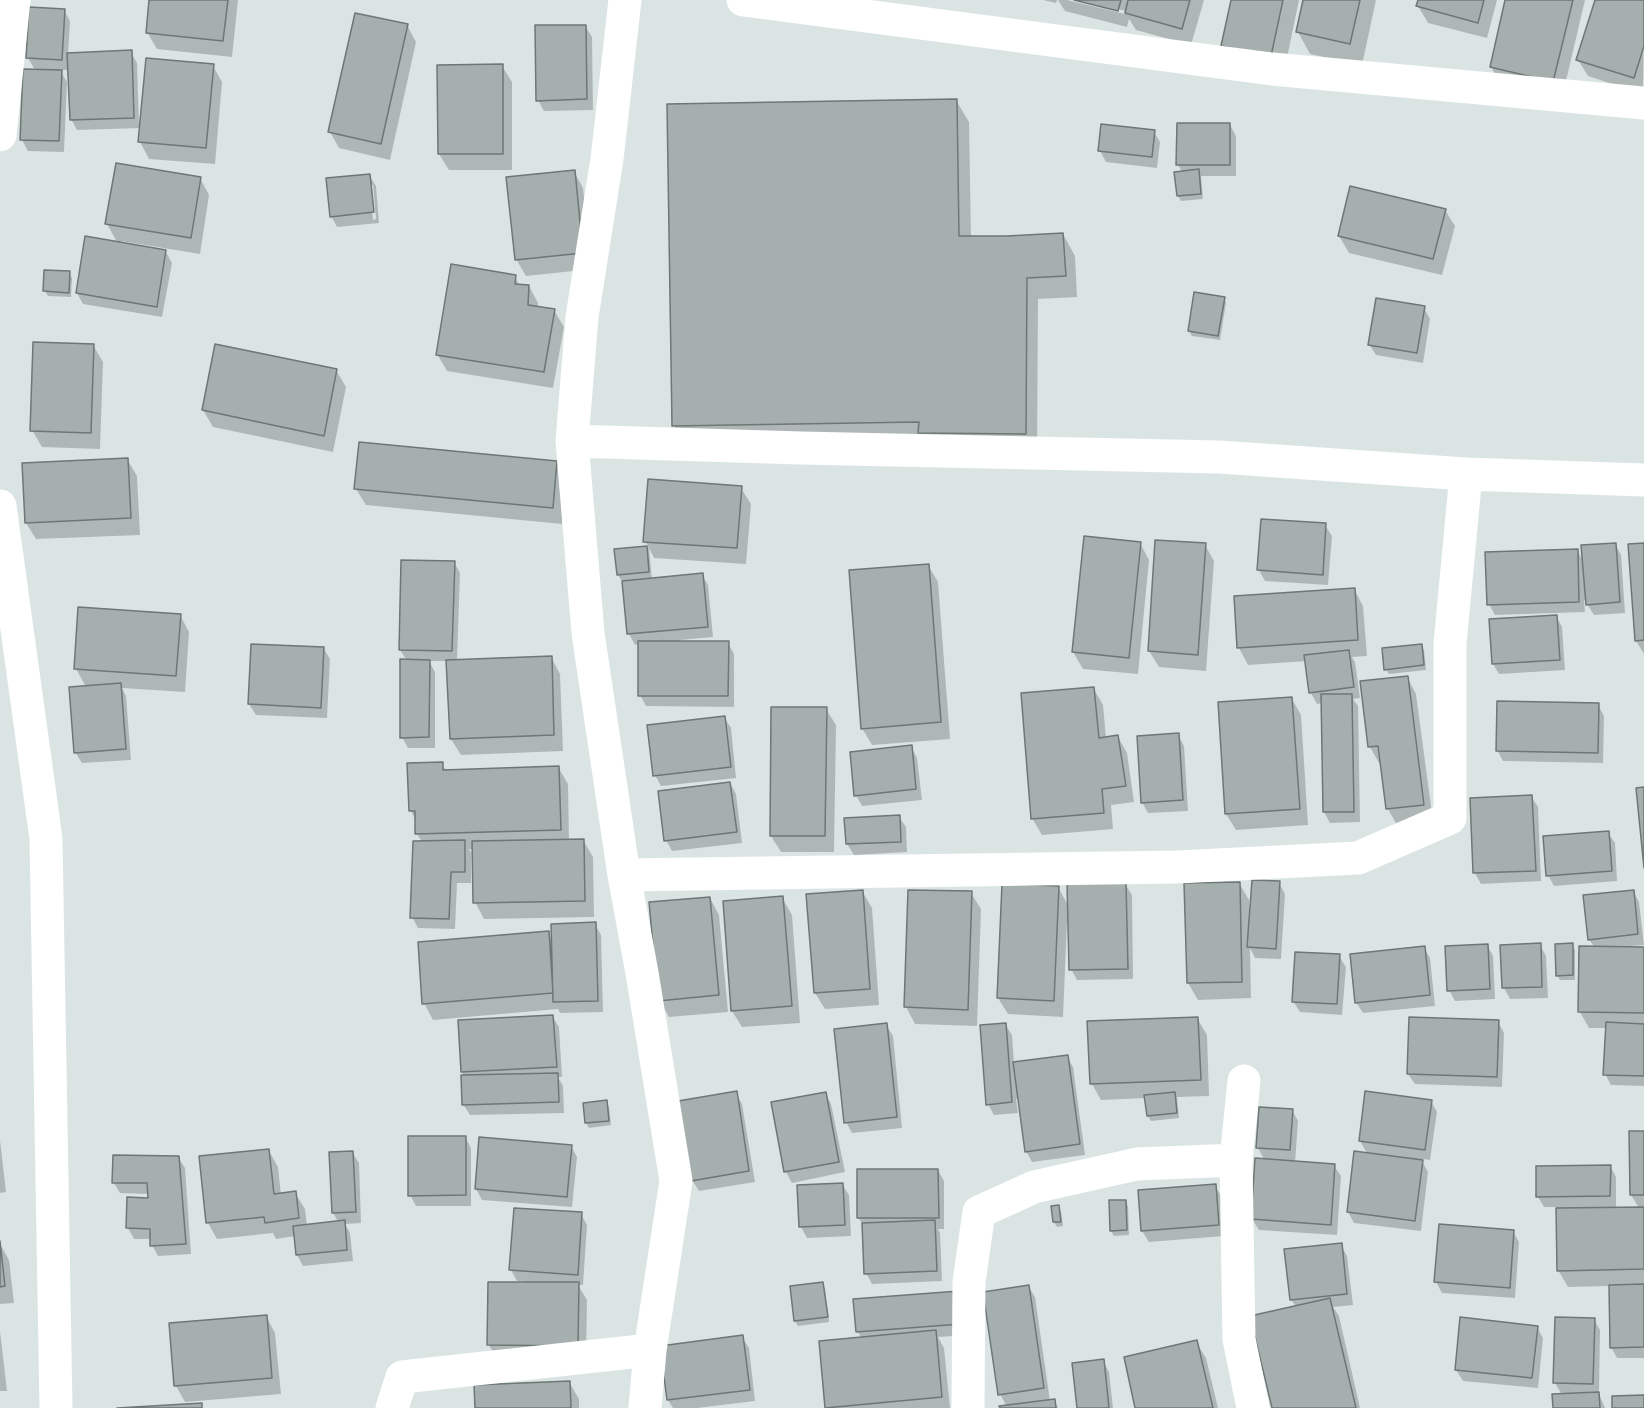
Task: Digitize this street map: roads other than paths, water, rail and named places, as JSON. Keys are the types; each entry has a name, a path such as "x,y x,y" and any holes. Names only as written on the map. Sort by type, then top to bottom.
{"street":[{"path":"0,135 14,0"},
{"path":"625,0 607,159 582,318 572,441 588,633 624,876 676,1181 650,1350 645,1408"},
{"path":"743,0 1272,69 1644,103"},
{"path":"572,441 813,449 1219,457 1466,474 1644,480"},
{"path":"624,876 1165,867 1358,858 1450,819 1450,644 1466,474"},
{"path":"0,506 46,839 56,1408"},
{"path":"1244,1081 1236,1160 1239,1339 1253,1408"},
{"path":"968,1408 969,1282 979,1212 1034,1187 1137,1164 1236,1160"},
{"path":"392,1408 402,1377 650,1350"}]}
